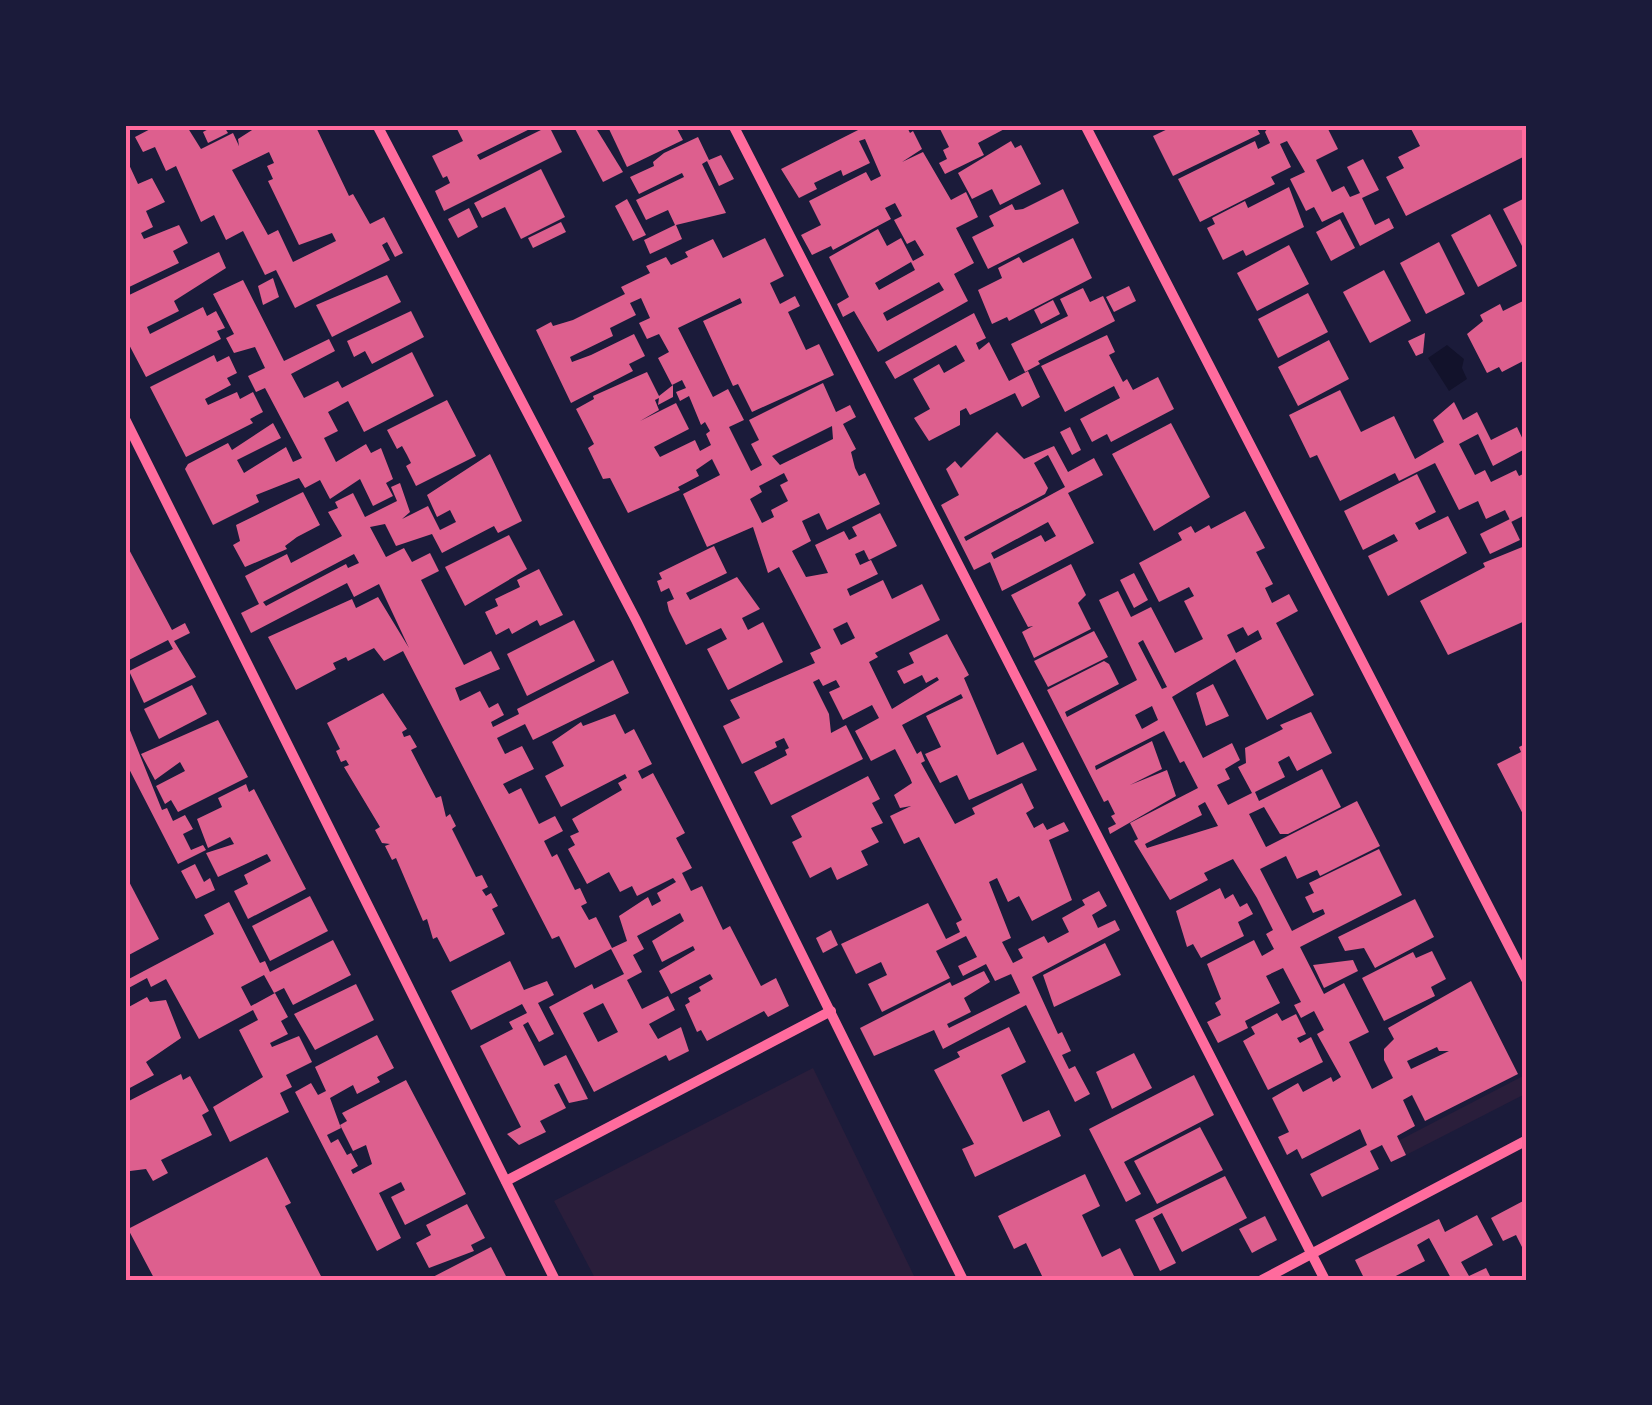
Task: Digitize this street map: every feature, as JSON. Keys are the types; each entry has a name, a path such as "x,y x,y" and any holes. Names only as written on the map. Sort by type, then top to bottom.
{"street":[{"path":"377,125 636,620 963,1280"},
{"path":"732,125 1325,1280"},
{"path":"1086,125 1527,981"},
{"path":"125,420 554,1280"},
{"path":"506,1181 832,1011"},
{"path":"1262,1280 1527,1140"}],"shaded area":[{"path":"1447,345 1464,359 1462,368 1467,379 1449,391 1428,358"},
{"path":"813,1068 916,1280 596,1280 554,1201"},
{"path":"1525,1075 1527,1093 1406,1155 1398,1141"}],"building":[{"path":"158,125 186,125 201,149 233,133 239,146 238,139 260,125 315,125 349,196 353,194 370,224 384,217 403,253 395,257 387,242 382,245 390,260 295,308 276,270 265,275 243,231 226,240 214,215 201,222 176,166 166,171 155,147 143,152 135,137","holes":["269,152 274,163 267,166 273,179 268,181 299,245 332,233 336,241 293,262 278,230 268,235 232,170"]},
{"path":"223,125 228,133 208,143 203,132"},
{"path":"455,125 538,125 477,155 480,160 549,126 562,152 444,211 435,191 450,183 447,176 443,178 432,156 463,141"},
{"path":"573,125 594,125 623,172 603,182"},
{"path":"617,125 675,125 683,140 627,167 609,129"},
{"path":"868,125 906,125 922,149 902,162 923,152 951,200 966,192 978,217 956,228 974,263 954,274 968,301 878,352 854,311 843,317 837,304 849,297 829,257 878,229 887,246 901,238 913,261 924,255 915,240 907,244 894,220 902,216 895,203 885,208 891,219 833,250 831,246 812,255 801,235 821,225 809,201 866,172 871,181 881,176 865,139 859,141 870,163 843,176 841,170 814,183 817,189 799,198 781,169","holes":["911,262 915,270 879,290 875,283","939,282 944,290 887,321 883,313"]},
{"path":"938,125 1012,125 978,143 984,155 945,174 939,163 947,159 943,150 949,147"},
{"path":"1176,125 1255,125 1260,134 1173,176 1153,136"},
{"path":"1270,125 1326,125 1338,149 1316,160 1332,192 1344,186 1350,197 1360,193 1347,167 1363,159 1379,190 1362,198 1375,225 1389,218 1394,228 1360,246 1343,212 1322,222 1314,207 1306,211 1290,179 1305,172 1287,141 1280,144 1291,167 1271,177 1275,184 1200,222 1178,179 1255,141 1258,149 1270,143 1265,132"},
{"path":"1409,125 1523,125 1527,155 1406,216 1386,177 1404,168 1398,157 1420,146"},
{"path":"698,137 709,160 721,155 734,179 719,186 707,161 702,164 726,213 676,225 682,239 650,254 644,240 675,225 668,210 646,220 636,200 684,177 682,173 639,194 630,177 654,166 653,162 664,153"},
{"path":"1011,141 1015,148 1021,145 1041,184 1000,205 992,189 972,199 958,173"},
{"path":"125,156 138,184 152,178 165,202 146,211 153,227 141,233 144,239 179,225 188,243 173,251 179,263 125,289"},
{"path":"541,169 565,217 521,239 505,207 482,218 474,203"},
{"path":"1289,187 1304,227 1246,256 1243,250 1223,260 1207,228 1215,224 1212,218 1245,201 1248,208"},
{"path":"1063,189 1079,223 988,269 972,237 994,226 989,216 1012,204 1015,210 1023,209"},
{"path":"1527,197 1527,244 1522,246 1503,209"},
{"path":"627,199 646,235 633,241 615,206"},
{"path":"469,208 478,227 458,238 448,219"},
{"path":"1490,214 1517,266 1478,287 1451,235"},
{"path":"1340,219 1355,248 1331,261 1316,232"},
{"path":"561,222 566,232 533,248 528,238"},
{"path":"765,238 784,276 770,283 780,304 795,296 800,306 788,312 806,350 819,344 834,375 752,412 738,384 733,386 703,321 742,303 740,298 678,328 713,397 728,389 744,420 729,427 751,471 762,465 751,444 759,440 749,420 823,383 836,412 850,405 856,417 843,424 856,449 851,452 855,468 859,476 865,473 880,504 827,530 819,513 802,521 811,541 792,551 806,577 828,573 815,545 844,531 849,540 857,536 852,527 880,513 897,546 869,560 864,550 855,554 860,565 871,560 878,574 847,589 850,596 883,580 892,599 922,584 940,620 875,653 878,657 869,662 892,709 939,680 937,677 926,683 922,675 904,684 897,671 914,663 909,653 947,634 969,675 964,678 997,755 1023,742 1037,770 969,800 957,775 940,783 925,754 941,747 926,716 963,698 961,694 902,725 917,754 921,751 925,761 921,763 955,824 975,814 972,808 1022,783 1034,808 1026,813 1034,828 1043,823 1047,830 1064,822 1069,831 1049,840 1072,900 1032,921 1019,896 1008,902 997,878 989,882 1011,938 1002,942 1013,963 1023,958 1018,949 1044,936 1048,943 1069,932 1062,918 1085,905 1082,900 1099,891 1107,906 1092,915 1098,928 1115,920 1120,930 1032,977 1058,1034 1062,1032 1071,1051 1062,1055 1069,1069 1075,1066 1090,1094 1075,1102 1026,1005 943,1049 934,1030 874,1056 860,1028 950,982 952,986 984,971 990,982 964,998 971,1012 947,1024 949,1028 1020,993 1011,974 995,981 986,964 963,976 958,966 977,957 966,936 936,951 950,978 882,1012 868,984 887,975 881,962 856,974 841,944 928,903 946,939 960,932 956,923 962,920 919,837 904,844 890,816 911,806 900,808 894,795 912,783 910,778 895,749 871,761 855,731 879,718 872,705 843,720 829,692 840,687 836,680 823,686 819,679 813,682 829,714 831,733 846,725 863,759 771,805 754,772 787,755 785,750 789,748 784,738 775,742 777,747 742,764 723,726 740,718 730,700 815,663 810,653 821,648 779,567 768,573 753,527 707,547 683,494 720,475 712,459 696,470 699,476 678,487 680,490 628,513 610,478 603,479 588,448 594,444 576,409 593,396 647,372 659,396 673,385 673,397 658,405 659,398 655,400 659,410 640,421 676,403 689,429 654,447 660,457 695,440 700,451 711,445 706,434 710,431 705,422 701,425 689,396 680,401 676,392 686,388 682,380 672,385 658,358 669,352 659,334 647,339 639,323 650,318 641,298 630,303 636,315 610,328 613,336 570,357 572,362 634,334 645,356 629,364 633,371 571,403 536,330 551,322 553,326 573,320 625,294 621,287 650,273 646,266 666,257 671,265 688,257 685,252 713,239 723,258","holes":["832,426 833,439 780,465 772,456","784,473 788,481 780,485 788,501 771,510 774,517 762,523 750,499 762,492 759,486","847,622 855,638 841,645 833,629"]},
{"path":"1073,238 1092,278 1009,321 1007,317 992,324 978,290 1002,278 998,268 1019,257 1023,263"},
{"path":"1439,242 1465,294 1426,314 1400,263"},
{"path":"1289,245 1309,284 1257,311 1237,273"},
{"path":"219,252 226,268 174,301 179,311 147,327 150,334 203,307 207,316 216,311 225,328 217,331 221,339 146,377 125,337 125,297"},
{"path":"1384,270 1411,321 1370,343 1343,292"},
{"path":"387,275 401,302 332,337 316,305"},
{"path":"273,278 279,297 263,305 258,286"},
{"path":"243,280 284,361 329,339 335,351 291,374 304,398 338,381 342,388 412,352 434,396 364,432 348,401 328,412 338,431 324,438 336,462 366,444 371,453 381,448 393,479 386,483 393,496 373,506 360,479 330,499 320,480 305,488 299,478 256,495 259,502 213,525 185,469 188,464 228,443 232,450 273,423 281,438 237,460 244,473 286,447 293,462 302,458 265,388 256,392 248,376 265,368 255,347 234,353 226,338 234,334 213,294"},
{"path":"1129,286 1136,301 1114,312 1106,297"},
{"path":"1083,288 1090,302 1103,296 1115,321 1038,361 1040,364 1025,372 1011,344 1068,316 1060,299"},
{"path":"1308,293 1328,332 1278,358 1258,319"},
{"path":"1527,299 1527,359 1502,372 1499,367 1487,373 1467,334 1483,321 1480,315 1500,304 1503,311"},
{"path":"1053,300 1060,314 1041,324 1034,310"},
{"path":"411,311 424,337 372,364 365,351 354,357 347,341"},
{"path":"974,313 986,338 976,343 979,350 989,342 1009,381 1028,371 1040,397 1022,407 1015,393 970,415 966,408 960,411 960,425 929,441 914,418 930,409 913,379 939,364 944,373 965,361 956,345 895,379 885,362"},
{"path":"1425,333 1423,353 1416,356 1408,341"},
{"path":"1107,335 1115,352 1109,355 1123,382 1127,379 1133,390 1158,377 1174,409 1111,442 1107,434 1092,442 1080,419 1120,398 1114,386 1065,412 1041,366"},
{"path":"1329,340 1349,379 1298,406 1278,367"},
{"path":"214,355 217,362 229,356 237,373 227,378 231,385 205,399 208,405 237,392 240,399 253,392 263,412 250,419 253,423 186,457 150,387"},
{"path":"1340,390 1361,432 1394,416 1415,459 1444,442 1433,420 1454,402 1463,420 1477,412 1491,440 1517,427 1527,448 1493,466 1478,434 1459,444 1475,475 1485,470 1491,482 1516,470 1519,476 1527,472 1527,514 1511,522 1505,510 1486,519 1478,501 1459,510 1435,463 1399,481 1395,473 1340,501 1317,455 1310,458 1289,415"},
{"path":"447,400 476,456 416,486 406,466 411,463 407,455 402,446 397,449 387,430"},
{"path":"1171,423 1210,497 1154,531 1112,454"},
{"path":"1070,427 1081,450 1072,455 1060,432"},
{"path":"997,432 1024,459 1054,446 1068,472 1094,458 1103,475 1068,493 1094,543 1002,591 990,562 974,570 941,505 959,495 946,469 955,461 961,468","holes":["1048,455 1065,487 966,541 964,537 1045,494 1048,488 1034,463","1048,522 1056,536 1045,542 1041,535 994,559 991,553"]},
{"path":"490,454 522,521 498,533 494,526 442,553 432,534 396,546 385,524 370,527 386,557 404,548 412,562 430,553 439,571 421,580 464,665 491,651 500,669 455,688 460,701 480,691 489,708 498,703 504,715 491,722 493,727 519,714 517,709 613,660 629,693 533,740 525,724 497,738 505,754 522,746 534,769 503,784 509,794 521,788 539,824 555,816 563,831 544,841 552,857 557,854 575,890 580,888 587,903 581,906 589,920 596,917 612,948 627,941 619,916 648,897 652,906 661,901 657,893 676,882 673,878 637,896 632,886 620,892 609,872 587,884 568,849 575,845 570,836 579,832 572,819 622,790 618,783 627,778 625,774 561,807 545,776 564,766 552,742 581,722 583,726 615,714 625,734 634,729 652,764 638,771 642,779 653,773 685,833 676,838 692,868 682,873 691,891 702,886 723,930 730,926 761,986 776,978 789,1006 768,1017 764,1011 707,1041 701,1030 697,1032 685,1005 690,1002 688,998 701,991 699,987 713,979 710,974 671,994 659,971 695,950 693,946 662,962 652,941 684,921 680,913 637,936 644,949 633,955 642,972 627,980 642,1009 668,996 675,1010 649,1024 658,1039 681,1027 689,1051 669,1061 666,1055 594,1092 549,1007 592,984 594,989 624,974 611,949 575,968 559,936 552,939 403,651 384,661 374,648 348,661 346,657 333,663 336,669 296,690 268,637 352,599 356,608 378,597 409,648 379,584 354,597 347,583 251,633 241,613 259,604 245,576 287,554 291,563 342,536 328,512 338,508 335,502 353,493 365,517 397,501 391,487 400,483 410,512 402,519 428,506 440,530 456,522 450,510 437,517 427,495","holes":["354,554 359,563 348,568 346,564 266,606 263,602","603,1003 618,1032 598,1042 583,1013"]},
{"path":"1417,474 1436,512 1415,523 1419,530 1448,516 1467,553 1388,596 1368,556 1398,541 1394,534 1363,550 1344,511"},
{"path":"303,492 320,525 297,537 285,546 287,549 245,567 233,545 240,541 236,525"},
{"path":"1245,511 1265,548 1256,552 1273,584 1265,588 1272,603 1289,594 1298,611 1276,623 1314,695 1267,720 1235,659 1172,697 1203,758 1232,743 1240,760 1225,769 1230,779 1217,785 1228,805 1252,793 1238,767 1246,763 1245,748 1283,729 1280,725 1311,712 1332,753 1297,771 1289,756 1278,762 1285,777 1255,792 1259,801 1322,769 1341,807 1288,834 1280,834 1264,807 1249,814 1266,847 1357,801 1380,846 1320,876 1317,870 1297,879 1286,856 1260,869 1292,931 1325,914 1323,909 1313,913 1305,897 1314,893 1309,883 1379,849 1402,895 1300,947 1324,994 1344,983 1369,1032 1349,1042 1372,1089 1393,1078 1384,1060 1384,1049 1394,1039 1388,1028 1471,981 1518,1074 1425,1121 1412,1095 1403,1100 1415,1126 1397,1136 1406,1155 1391,1162 1382,1145 1370,1151 1379,1169 1322,1197 1310,1174 1367,1145 1360,1129 1302,1159 1297,1149 1287,1155 1278,1137 1289,1132 1272,1098 1298,1083 1303,1092 1331,1077 1333,1082 1341,1077 1317,1034 1324,1030 1314,1011 1301,1018 1294,1005 1301,1002 1283,968 1266,976 1280,1003 1245,1021 1248,1028 1218,1043 1207,1022 1221,1015 1215,1003 1221,999 1207,964 1254,940 1262,956 1274,949 1266,934 1273,930 1257,898 1233,859 1204,873 1208,880 1170,900 1134,841 1138,839 1130,823 1198,788 1184,761 1180,763 1164,731 1095,766 1096,770 1152,741 1162,769 1130,785 1167,770 1176,796 1110,834 1108,828 1116,824 1111,816 1115,814 1108,800 1104,802 1047,690 1104,661 1109,664 1119,684 1065,712 1067,717 1137,680 1099,600 1118,591 1131,617 1151,607 1175,653 1203,639 1184,601 1194,596 1189,587 1159,602 1139,563 1182,540 1178,533 1191,526 1195,533 1209,525 1211,529","holes":["1243,627 1248,636 1258,630 1262,639 1236,653 1227,635","1143,640 1167,687 1162,689 1138,643","1152,706 1158,720 1142,729 1135,715","1205,802 1218,826 1147,848 1145,844 1202,815 1198,806","1437,1047 1439,1051 1449,1051 1411,1069 1407,1061"]},
{"path":"1510,519 1520,540 1490,554 1480,534"},
{"path":"509,535 527,569 465,606 445,567"},
{"path":"125,542 172,630 185,623 190,633 174,641 196,677 144,703 129,671 173,649 168,640 125,662"},
{"path":"1527,545 1527,620 1448,655 1420,601 1485,567 1483,563"},
{"path":"714,546 727,573 686,593 690,600 737,577 760,609 742,618 748,630 763,622 783,662 728,690 707,649 727,639 721,628 686,645 669,611 667,602 674,599 669,588 661,592 657,581 662,579 659,573"},
{"path":"1071,564 1086,595 1078,603 1091,629 1034,658 1022,632 1033,626 1028,627 1011,595"},
{"path":"539,569 563,615 540,626 537,620 512,634 509,628 496,635 485,612 498,606 495,599 520,587 517,580"},
{"path":"1134,573 1148,600 1134,608 1120,580"},
{"path":"574,620 595,661 527,696 507,654"},
{"path":"1094,631 1108,657 1048,687 1034,661"},
{"path":"1213,684 1229,716 1206,726 1196,693"},
{"path":"192,685 207,714 159,739 144,709"},
{"path":"383,693 407,729 402,732 404,737 410,735 417,747 411,750 436,798 441,796 446,817 450,814 456,826 452,829 476,877 482,875 488,887 482,890 486,896 491,893 498,906 492,909 505,934 450,962 437,937 433,939 427,919 423,921 396,858 392,860 385,846 390,844 382,843 375,830 380,827 344,767 349,765 346,760 341,762 336,751 340,749 327,723"},
{"path":"125,718 162,810 167,808 173,821 185,815 193,829 183,834 191,850 203,845 206,850 178,864 125,761"},
{"path":"218,720 248,777 178,812 171,800 165,804 156,786 185,771 180,762 155,780 141,754"},
{"path":"1527,743 1527,822 1497,764 1521,752 1519,747"},
{"path":"868,776 880,799 872,803 883,823 871,828 879,842 861,851 868,865 837,880 831,867 810,878 792,842 802,837 791,816"},
{"path":"246,784 249,792 254,789 306,889 248,919 234,891 248,884 244,875 271,861 267,854 218,877 206,853 234,844 230,837 208,848 197,819 222,807 218,798"},
{"path":"195,864 204,882 210,878 215,890 196,899 181,871"},
{"path":"125,874 159,939 125,957"},
{"path":"1220,888 1225,899 1233,894 1240,907 1247,903 1253,914 1238,922 1244,936 1201,958 1193,944 1187,947 1176,911"},
{"path":"310,896 328,931 270,961 252,926"},
{"path":"1415,899 1434,937 1375,968 1364,948 1345,951 1338,937"},
{"path":"229,902 260,963 265,961 270,972 333,940 351,975 293,1005 284,988 274,993 264,975 241,987 251,1006 275,993 288,1017 281,1021 288,1034 270,1043 272,1047 299,1036 312,1062 286,1075 292,1087 280,1093 289,1112 230,1142 213,1107 263,1077 239,1030 258,1020 253,1010 199,1039 166,979 151,987 147,978 125,990 125,981 214,934 204,915"},
{"path":"831,930 838,945 823,953 816,938"},
{"path":"1105,943 1121,975 1054,1007 1043,975"},
{"path":"1432,951 1446,979 1431,987 1435,996 1384,1021 1362,978 1413,952 1416,958"},
{"path":"1353,960 1358,971 1324,988 1313,965"},
{"path":"510,961 524,990 547,981 554,995 538,1003 554,1034 539,1042 528,1022 523,1025 544,1066 566,1055 588,1099 569,1103 559,1083 554,1085 566,1108 540,1121 546,1132 519,1145 507,1134 521,1127 480,1046 513,1029 509,1022 527,1013 522,1004 471,1030 451,991"},
{"path":"356,984 374,1020 315,1050 294,1014"},
{"path":"147,997 150,1002 166,1000 181,1038 146,1062 154,1075 126,1090 125,1009"},
{"path":"1277,1013 1282,1021 1296,1014 1306,1034 1297,1038 1300,1043 1311,1037 1323,1062 1268,1090 1243,1041 1255,1034 1251,1027"},
{"path":"1009,1027 1026,1062 1001,1075 1023,1122 1049,1110 1061,1136 975,1177 962,1149 974,1144 934,1070 960,1057 957,1052"},
{"path":"377,1035 394,1068 377,1077 380,1082 357,1094 353,1085 330,1098 341,1128 327,1135 331,1143 338,1139 347,1155 351,1153 358,1166 351,1170 353,1174 372,1164 366,1145 353,1151 340,1125 347,1121 342,1113 406,1080 466,1194 405,1225 391,1197 405,1190 401,1182 379,1193 401,1238 377,1251 295,1092 311,1083 318,1095 326,1091 315,1067"},
{"path":"1134,1053 1152,1088 1112,1109 1096,1072"},
{"path":"181,1074 183,1080 190,1076 209,1111 202,1115 212,1135 161,1160 168,1173 153,1181 146,1169 130,1171 125,1161 125,1103"},
{"path":"1194,1075 1214,1115 1124,1162 1141,1194 1126,1202 1089,1129"},
{"path":"1200,1127 1223,1170 1157,1204 1134,1161"},
{"path":"267,1157 291,1203 285,1206 323,1280 155,1280 128,1229"},
{"path":"1085,1174 1100,1206 1082,1215 1102,1257 1120,1248 1136,1280 1044,1280 1026,1243 1014,1249 998,1216"},
{"path":"1225,1176 1247,1218 1182,1252 1162,1213 1153,1218 1176,1263 1160,1271 1135,1220"},
{"path":"1527,1199 1527,1247 1523,1249 1516,1235 1503,1241 1491,1218"},
{"path":"467,1204 485,1238 471,1245 474,1251 429,1268 416,1243 431,1235 426,1225"},
{"path":"1477,1215 1493,1245 1461,1262 1469,1276 1486,1268 1492,1280 1452,1280 1429,1238 1417,1245 1425,1261 1388,1280 1365,1280 1355,1260 1439,1219 1445,1232"},
{"path":"1265,1216 1277,1240 1252,1253 1239,1229"},
{"path":"491,1247 508,1280 427,1280"}]}
